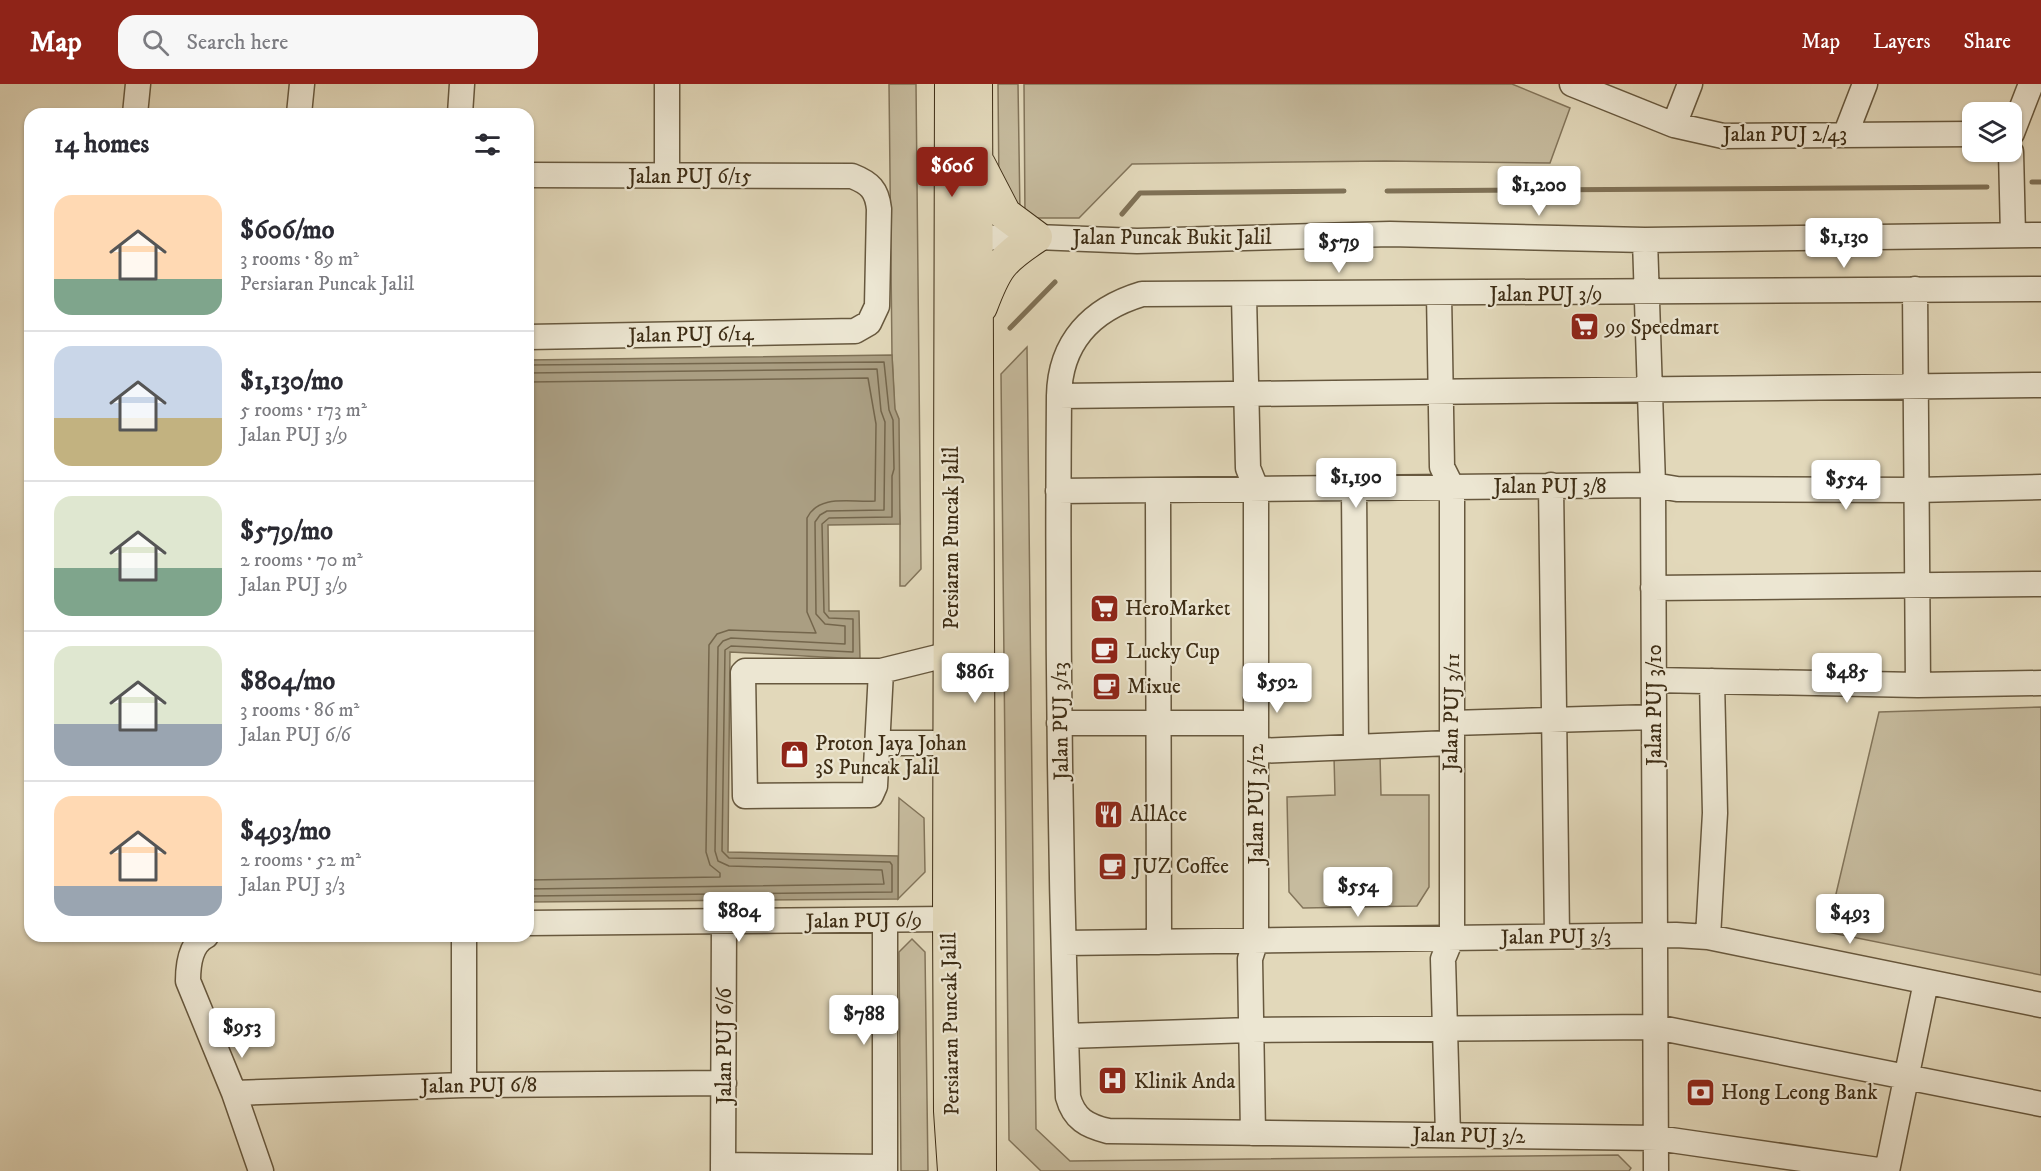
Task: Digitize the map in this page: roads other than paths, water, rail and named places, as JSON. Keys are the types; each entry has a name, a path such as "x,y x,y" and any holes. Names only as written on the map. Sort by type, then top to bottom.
{"main road":[{"name":"Persiaran Puncak Jalil","path":"951,84 964,238 977,318 980,1171"},
{"name":"Persiaran Puncak Jalil","path":"954,1171 950,1111 950,654 964,238 976,158 976,84"},
{"path":"976,158 1005,214 1036,237 1006,257 993,275 977,318"},
{"path":"980,1138 999,1171"}],"street":[{"path":"136,108 138,84"},
{"path":"300,108 302,84"},
{"path":"460,108 462,84"},
{"path":"667,175 668,84"},
{"name":"Jalan PUJ 2/43","path":"1572,84 1674,125 1723,136 1962,134"},
{"path":"1674,125 1690,84"},
{"path":"1846,134 1865,84"},
{"path":"2022,107 2031,84"},
{"path":"2011,162 2013,235"},
{"name":"Jalan PUJ 6/15","path":"534,175 852,176 872,186 878,197 879,209 877,306 868,323 855,331"},
{"name":"Jalan Puncak Bukit Jalil","path":"964,238 1036,237 1137,241 1389,234 1645,240 2041,235"},
{"name":"Jalan PUJ 3/10","path":"1645,240 1653,485 1656,1171"},
{"path":"1915,289 1918,685"},
{"name":"Jalan PUJ 3/9","path":"1071,347 1095,319 1118,302 1142,294 1244,296 2041,289"},
{"path":"1439,294 1442,468 1452,487"},
{"name":"Jalan PUJ 3/12","path":"1244,296 1248,468 1256,488 1256,940 1250,959 1253,1133"},
{"name":"Jalan PUJ 6/14","path":"534,337 855,331"},
{"name":"Jalan PUJ 3/13","path":"1068,1097 1059,723 1058,491 1059,396 1062,363 1071,347"},
{"path":"1059,396 2041,385"},
{"path":"1551,485 1557,935"},
{"name":"Jalan PUJ 3/8","path":"1058,491 1551,485 1653,485 1677,489 2041,488"},
{"name":"Jalan PUJ 3/11","path":"1448,1135 1443,1027 1443,959 1452,937 1452,487"},
{"path":"1354,488 1356,746"},
{"path":"1158,490 1159,942"},
{"path":"1653,588 2041,584"},
{"path":"881,671 876,786 872,795 745,796 743,793 743,674 745,671 881,671 950,654"},
{"path":"1654,680 1918,685 2041,683"},
{"path":"1708,937 1715,813 1712,681"},
{"path":"1256,751 1356,746 1554,720 1654,717"},
{"path":"1059,723 1256,723"},
{"path":"877,743 950,743"},
{"name":"Jalan PUJ 6/9","path":"534,923 949,919"},
{"path":"723,1168 885,1169 885,920"},
{"name":"Jalan PUJ 6/6","path":"723,1168 724,922"},
{"name":"Jalan PUJ 3/3","path":"1064,943 1654,934 1708,937 2041,1005"},
{"path":"199,942 195,945 188,968 188,981 234,1093 261,1171"},
{"path":"464,942 464,1085"},
{"path":"1886,1171 1926,982"},
{"path":"1066,1036 1443,1027 1656,1027 2041,1104"},
{"name":"Jalan PUJ 6/8","path":"234,1093 464,1085 724,1083"},
{"name":"Jalan PUJ 3/2","path":"1068,1097 1071,1109 1080,1120 1092,1127 1108,1131 1657,1138 1886,1171"}],"water":[{"path":"892,355 895,409 899,419 900,524 828,525 829,611 859,611 860,659 730,652 728,852 898,856 898,899 534,902 534,360"}],"waterway":[{"path":"2032,182 2041,182"},
{"path":"1387,191 1987,187"},
{"path":"1122,214 1140,193 1344,191"},
{"path":"1010,328 1055,282"}],"place":[{"name":"99 Speedmart","path":"1584,327"},
{"name":"HeroMarket","path":"1104,608"},
{"name":"Lucky Cup","path":"1105,651"},
{"name":"Mixue","path":"1106,686"},
{"name":"Proton Jaya Johan 3S Puncak Jalil","path":"794,755"},
{"name":"AllAce","path":"1109,814"},
{"name":"JUZ Coffee","path":"1112,866"},
{"name":"Klinik Anda","path":"1113,1081"},
{"name":"Hong Leong Bank","path":"1700,1092"}]}
